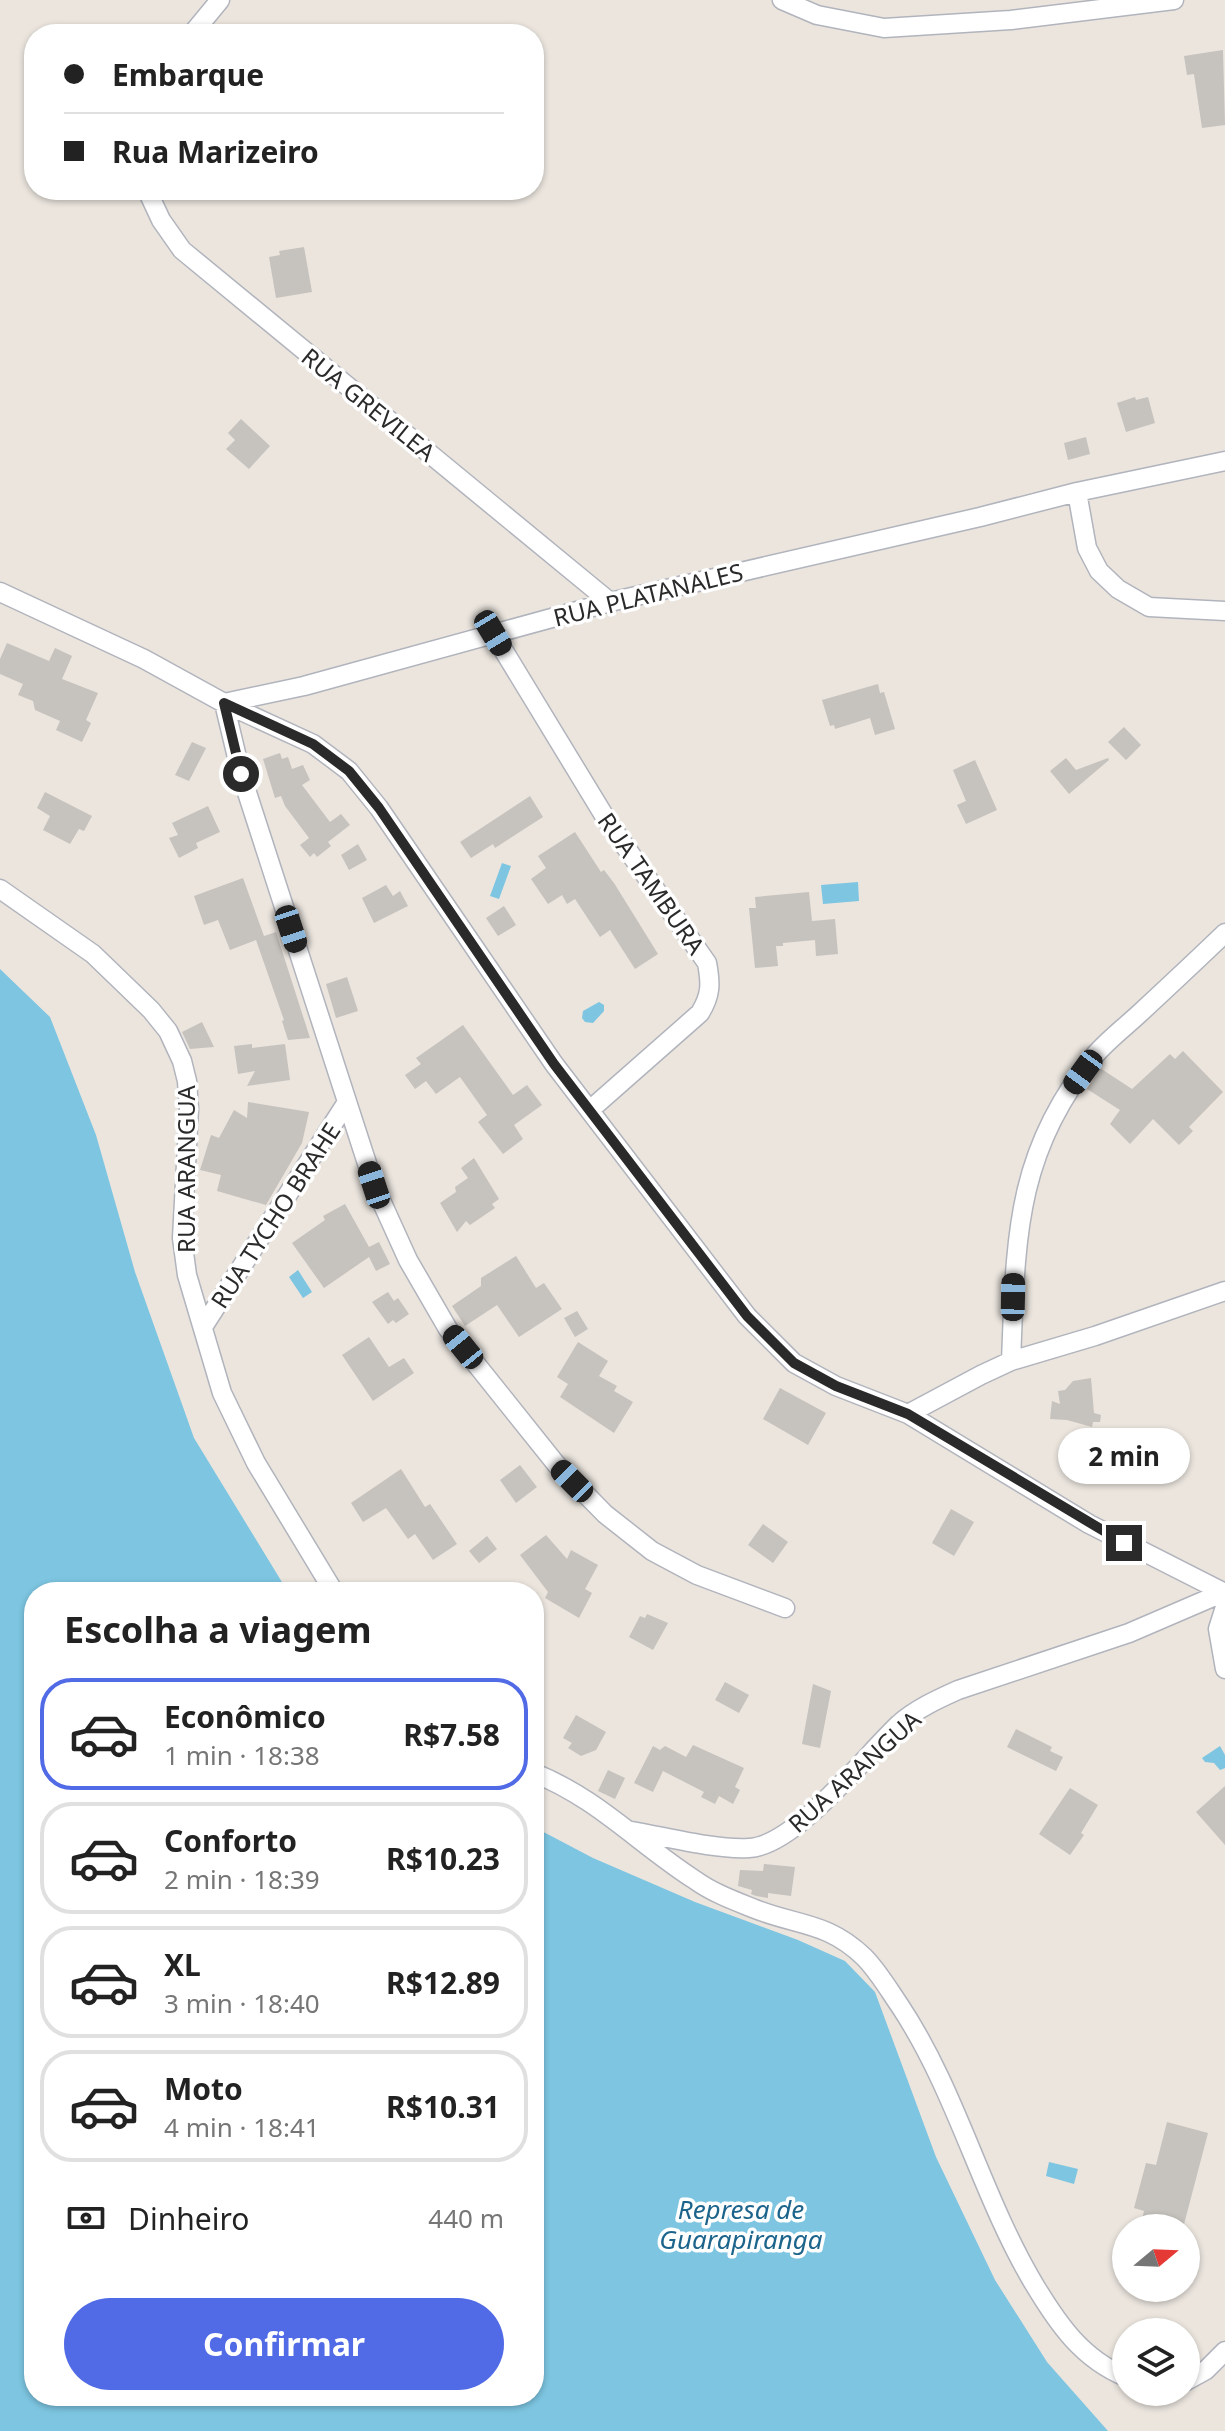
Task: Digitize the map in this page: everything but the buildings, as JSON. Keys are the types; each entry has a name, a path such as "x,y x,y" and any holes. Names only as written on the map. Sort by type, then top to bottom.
{"street":[{"path":"200,24 220,0"},
{"path":"782,0 817,15 884,28 1011,20 1095,5 1174,0"},
{"name":"RUA GREVILEA","path":"152,200 182,250 610,602"},
{"name":"RUA PLATANALES","path":"224,703 304,686 610,602 1077,492 1225,461"},
{"path":"1077,492 1087,548 1099,571 1118,589 1149,607 1225,611"},
{"path":"0,592 144,659 224,703 313,744 349,771 379,808 554,1064 747,1316 794,1363 836,1386 908,1414 1089,1524 1224,1598 1218,1629 1225,1669"},
{"name":"RUA TAMBURA","path":"493,633 608,822 707,963 711,986 708,1000 700,1013 591,1109"},
{"path":"224,703 241,774 374,1185 408,1260 448,1329 556,1464 605,1514 652,1551 697,1575 785,1608"},
{"name":"RUA ARANGUA","path":"0,889 93,954 151,1010 168,1031 182,1061 187,1081 189,1109 182,1238 187,1275 228,1407 256,1463 328,1582"},
{"path":"1011,1361 1014,1268 1021,1210 1037,1153 1056,1109 1096,1053 1225,933"},
{"name":"RUA TYCHO BRAHE","path":"203,1327 347,1102"},
{"path":"908,1414 1011,1361 1225,1291"},
{"name":"RUA ARANGUA","path":"544,1777 584,1797 629,1831 725,1847 751,1848 767,1844 800,1823 902,1722 933,1702 958,1690 1224,1598"},
{"path":"629,1831 696,1881 721,1895 758,1911 835,1933 865,1958 913,2025 934,2066 997,2215 1055,2320 1078,2347 1112,2371"},
{"path":"1200,2373 1225,2351"}],"water":[{"path":"502,863 511,866 499,899 490,896"},
{"path":"858,882 859,901 823,904 821,885"},
{"name":"Represa de Guarapiranga","path":"0,969 50,1017 96,1135 135,1272 194,1438 282,1582 24,1582 24,2406 544,2406 544,1832 593,1858 695,1902 845,1961 875,1992 936,2157 995,2280 1047,2362 1108,2431 0,2431"},
{"path":"599,1002 604,1005 604,1011 593,1023 585,1022 583,1011"},
{"path":"298,1270 312,1292 303,1298 289,1277"},
{"path":"1220,1746 1225,1755 1225,1768 1220,1770 1214,1763 1205,1762 1202,1758"},
{"path":"1049,2162 1078,2169 1074,2184 1046,2176"}],"route":[{"path":"241,774 224,703 313,744 349,771 379,808 554,1064 747,1316 794,1363 836,1386 908,1414 1124,1543"}]}
